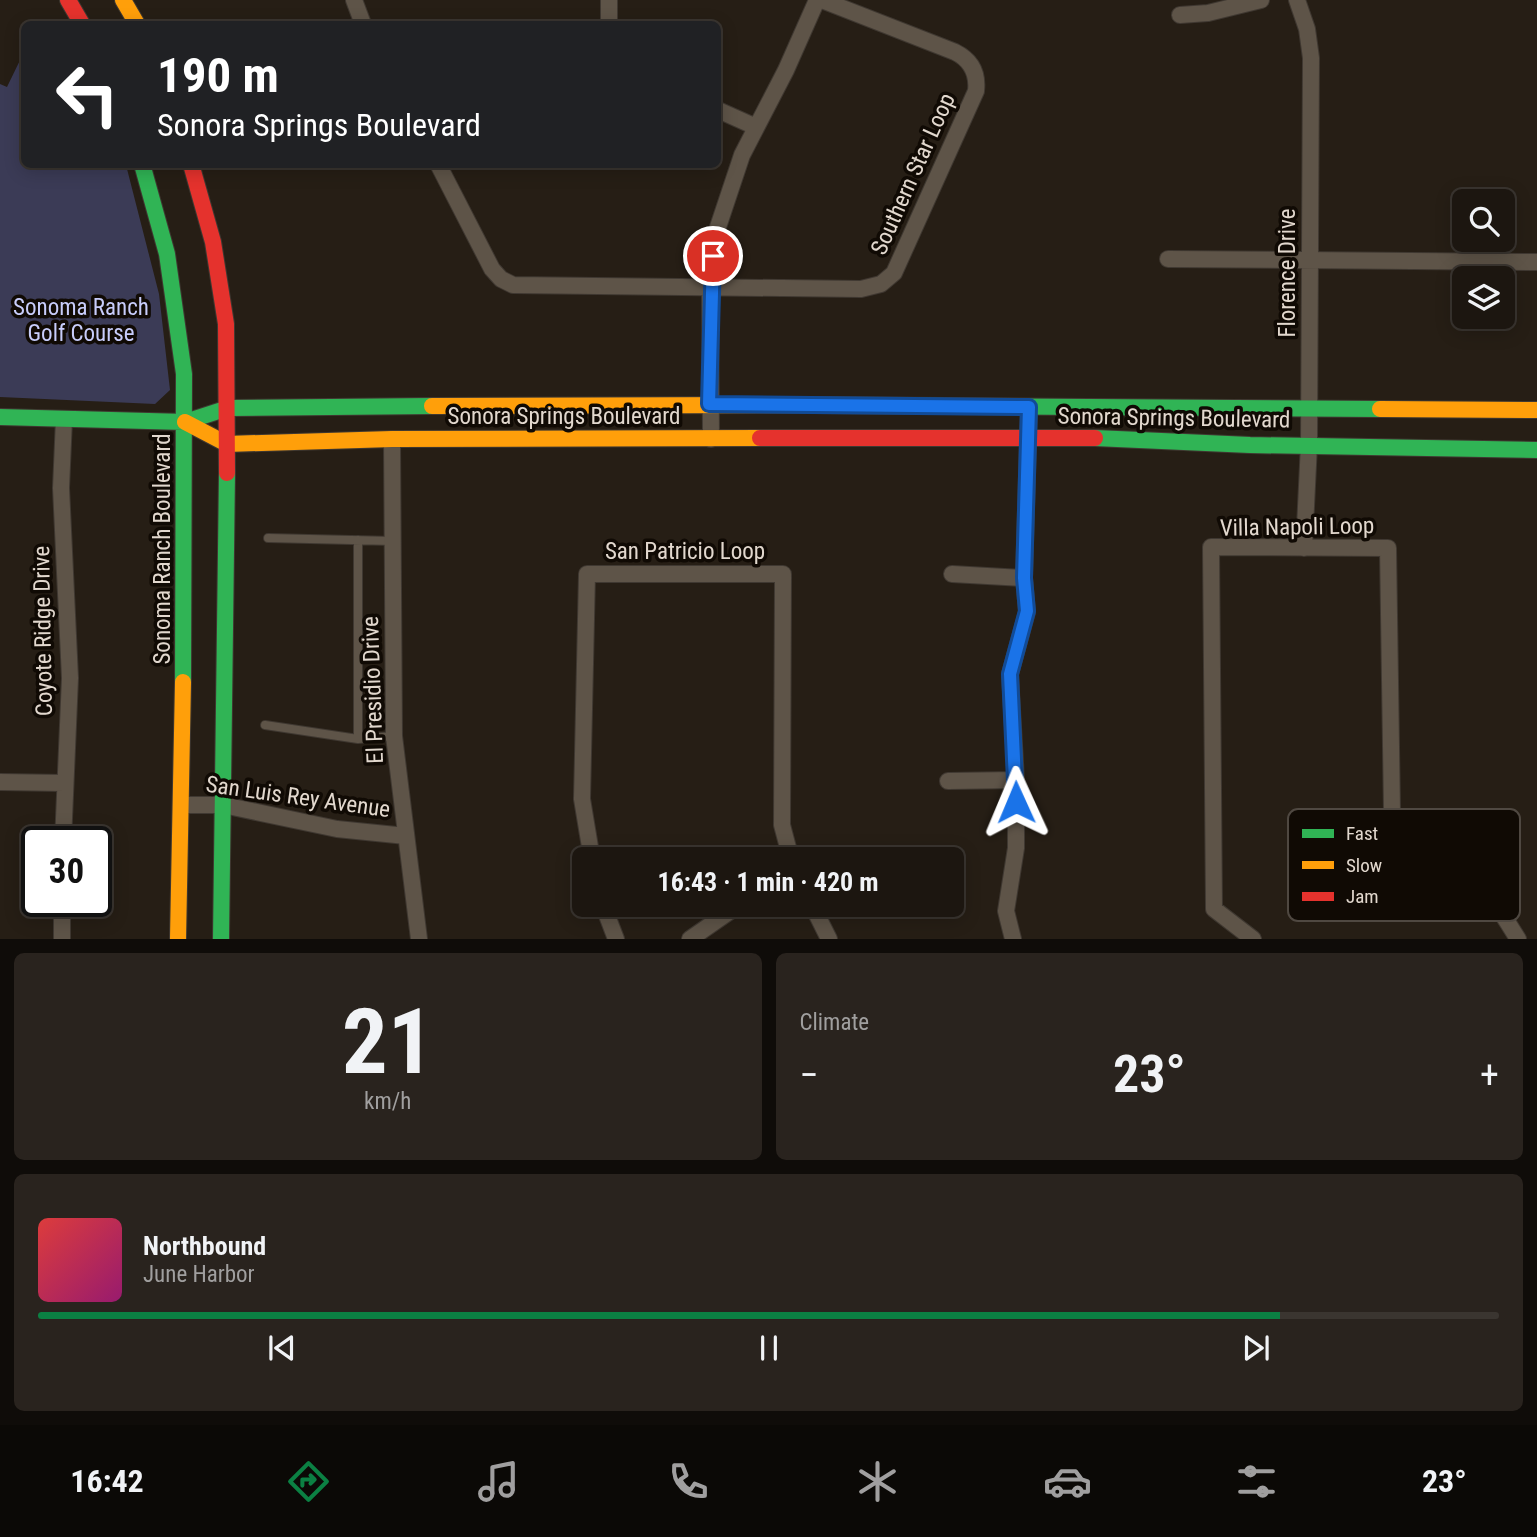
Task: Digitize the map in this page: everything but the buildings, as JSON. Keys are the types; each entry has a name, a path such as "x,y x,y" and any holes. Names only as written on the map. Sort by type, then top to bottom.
{"street":[{"path":"68,0 80,21"},
{"path":"123,0 135,21"},
{"path":"354,0 362,21"},
{"path":"609,0 609,21"},
{"path":"710,439 710,288 715,244 724,203 756,127 819,0"},
{"name":"Southern Star Loop","path":"440,168 492,269 506,283 526,287 861,289 886,281 894,272 976,91 975,72 961,55 819,0"},
{"path":"1180,15 1208,13 1261,0"},
{"name":"Florence Drive","path":"1297,0 1307,29 1311,58 1309,444 1304,548"},
{"path":"721,111 756,127"},
{"name":"Sonoma Ranch Boulevard","path":"143,168 167,254 178,314 185,422 182,805 178,939"},
{"path":"192,168 213,242 226,324 228,408 224,937"},
{"path":"1168,260 1537,262"},
{"name":"Sonora Springs Boulevard","path":"0,418 185,422 228,408 709,404 1537,411"},
{"path":"1013,939 1006,911 1016,848 1016,780 1010,674 1027,611 1024,578 1029,407"},
{"name":"Coyote Ridge Drive","path":"63,826 70,678 61,488 64,419"},
{"name":"Sonora Springs Boulevard","path":"185,422 227,444 393,439 1028,438 1537,450"},
{"name":"El Presidio Drive","path":"393,439 394,736 418,939"},
{"name":"Villa Napoli Loop","path":"1253,939 1214,909 1211,547 1388,548 1392,809"},
{"name":"San Patricio Loop","path":"590,847 582,799 587,574 783,574 782,825 788,847"},
{"path":"952,574 1024,578"},
{"path":"948,781 1016,780"},
{"path":"0,782 64,783"},
{"name":"San Luis Rey Avenue","path":"182,805 223,805 337,829 406,836"},
{"path":"62,917 62,939"},
{"path":"608,917 617,939"},
{"path":"690,939 722,917"},
{"path":"818,917 829,939"},
{"name":"Villa Napoli Loop","path":"1507,921 1518,939"}],"lane":[{"path":"268,538 393,541"},
{"path":"358,540 358,739"},
{"path":"265,726 358,739 394,736"}],"green space":[{"name":"Sonoma Ranch Golf Course","path":"21,58 21,168 127,168 159,294 170,390 155,404 0,397 0,84 7,87"}],"traffic: fast":[{"path":"143,168 167,254 184,374 183,682"},
{"path":"806,405 1380,409"},
{"path":"0,417 185,422 228,408 432,406"},
{"path":"1095,438 1250,445 1537,450"},
{"path":"221,939 227,473"}],"traffic: slow":[{"path":"123,0 135,21"},
{"path":"432,406 806,405"},
{"path":"1380,409 1537,410"},
{"path":"185,422 227,444 392,439 760,438"},
{"path":"178,939 183,682"}],"traffic: jam":[{"path":"68,0 80,21"},
{"path":"192,168 213,242 226,324 227,473"},
{"path":"760,438 1095,438"}],"route":[{"path":"713,256 710,288 709,404 1029,407 1024,578 1027,611 1010,674 1016,802"}]}
